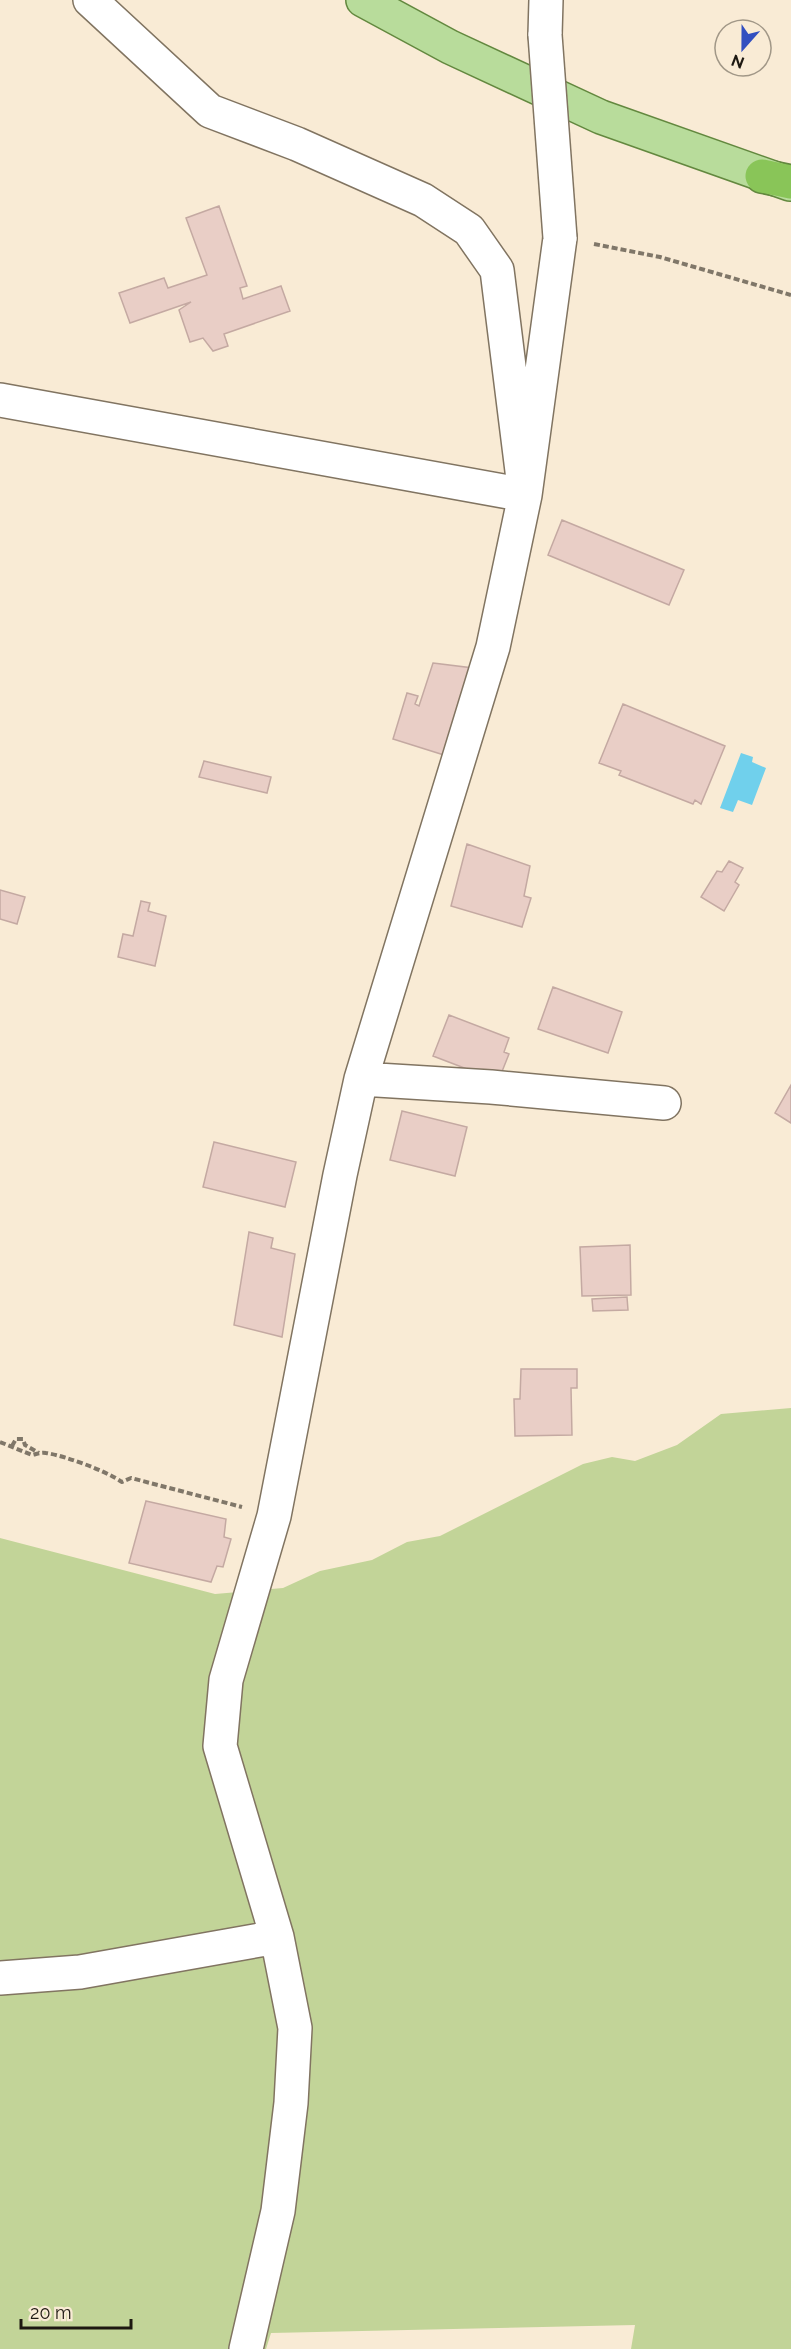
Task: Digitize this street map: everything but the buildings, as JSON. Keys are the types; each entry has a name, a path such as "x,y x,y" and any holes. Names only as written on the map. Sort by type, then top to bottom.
{"main road":[{"path":"363,0 450,47 601,117 781,181"}],"street":[{"path":"90,0 210,111 297,144 423,200 469,230 497,270 525,495"},
{"path":"246,2349 278,2211 291,2103 295,2028 277,1937 220,1746 226,1680 274,1516 361,1078 494,647 525,495 560,238 545,35 546,0"},
{"path":"0,400 525,495"},
{"path":"361,1078 664,1103"},
{"path":"0,1978 80,1971 277,1937"}],"path":[{"path":"560,238 660,257 791,295"},
{"path":"12,1446 16,1439 23,1439 26,1445 40,1453"},
{"path":"0,1442 32,1455 43,1452 74,1462 122,1482 131,1478 274,1516"}],"green space":[{"path":"791,1408 791,2349 631,2349 635,2325 271,2333 266,2349 0,2349 0,1538 215,1594 283,1588 320,1571 372,1560 407,1542 440,1536 583,1464 612,1457 635,1461 677,1445 721,1414"}],"water":[{"path":"741,753 753,757 752,762 766,768 752,805 738,800 733,812 720,808"}]}
